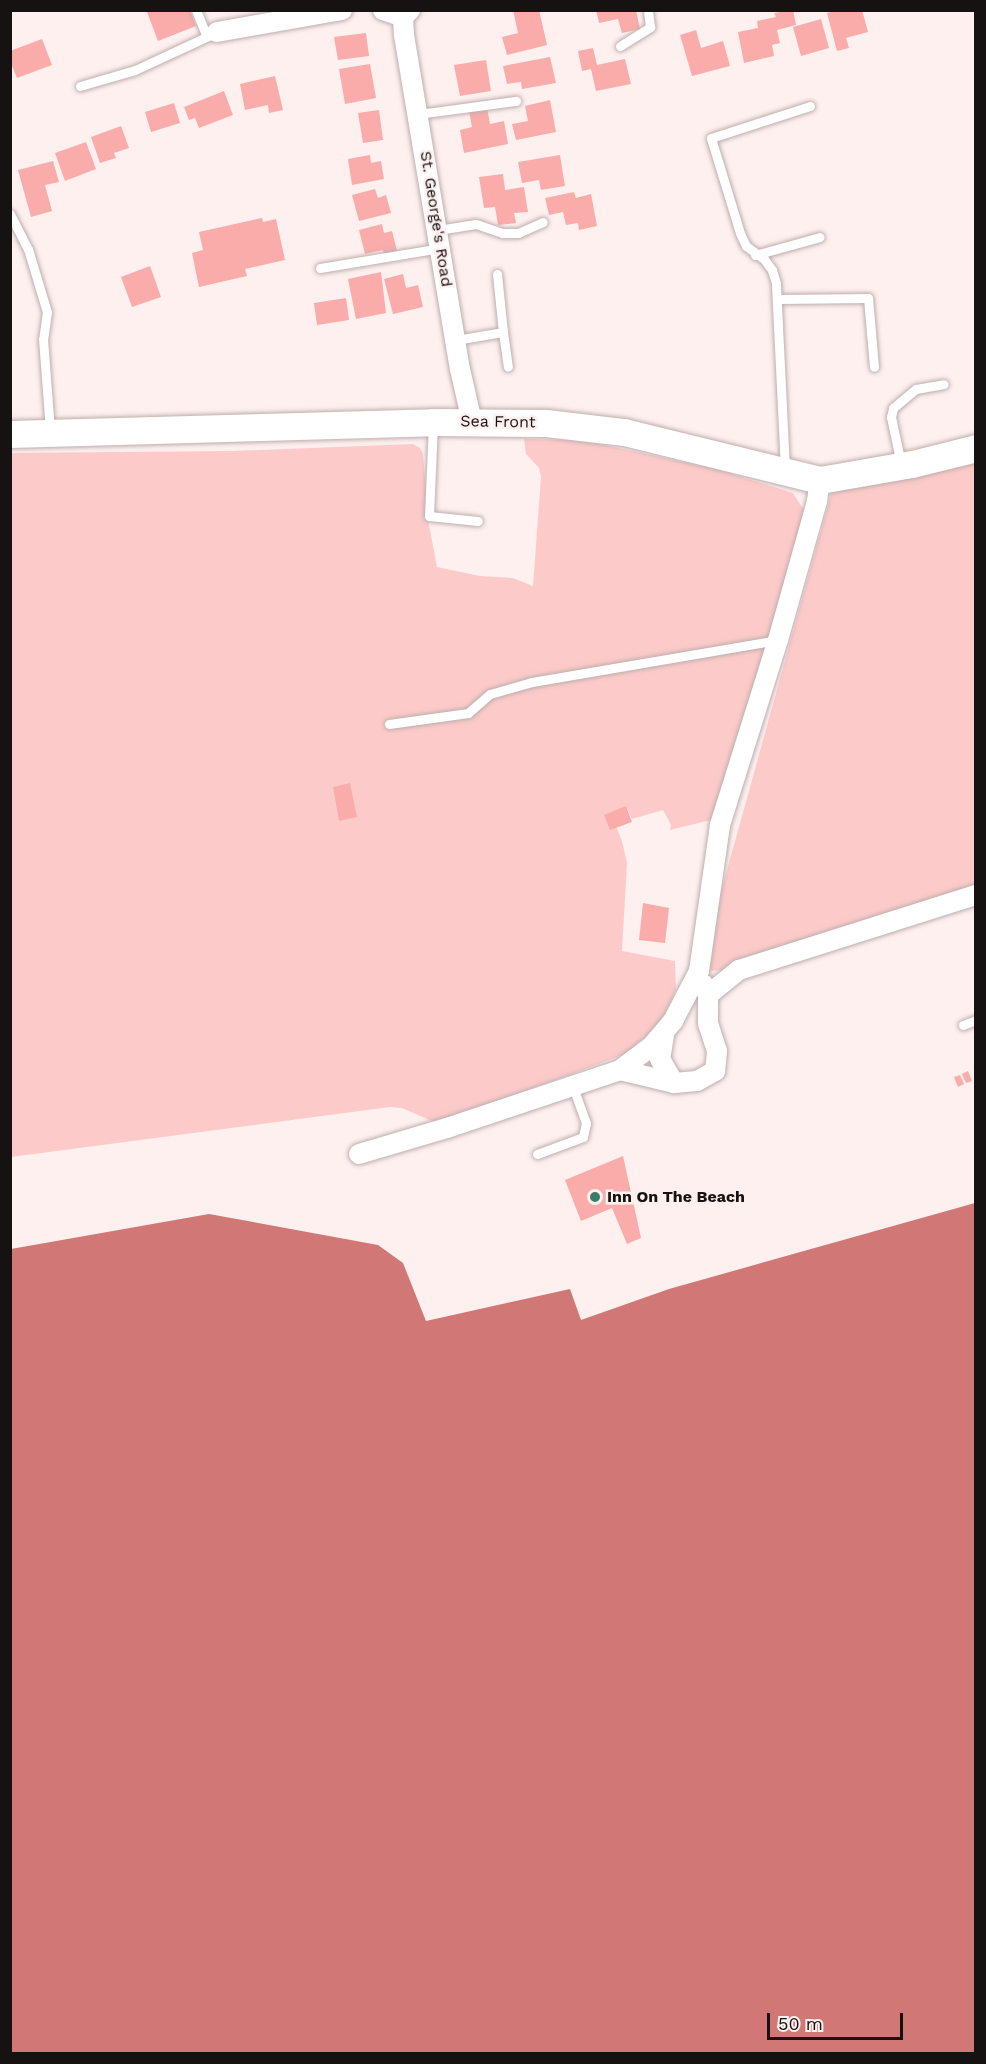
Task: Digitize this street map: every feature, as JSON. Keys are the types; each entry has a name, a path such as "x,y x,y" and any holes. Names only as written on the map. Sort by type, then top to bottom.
{"street":[{"path":"212,34 342,10"},
{"path":"383,10 406,14"},
{"name":"St. George's Road","path":"406,14 404,35 472,422"},
{"name":"Sea Front","path":"10,434 433,422 546,423 624,432 820,480 902,466 975,448"},
{"path":"674,1083 660,1059 664,1035 699,971 720,825 778,640 817,501 820,480"},
{"path":"708,995 739,970 975,895"},
{"path":"620,1070 674,1083 697,1081 715,1071 717,1051 708,1024 708,995 699,971"},
{"path":"360,1154 620,1070 664,1035"}],"lane":[{"path":"80,86 145,66 212,34 196,10"},
{"path":"620,46 650,27 648,10"},
{"path":"418,114 516,101"},
{"path":"785,471 778,299 772,270 764,260 746,246 711,138 810,106"},
{"path":"10,214 28,249 46,312 43,339 50,433"},
{"path":"320,268 439,239 476,224 502,233 518,233 543,222"},
{"path":"755,255 820,237"},
{"path":"497,274 508,367"},
{"path":"778,299 868,298 874,367"},
{"path":"456,340 503,332"},
{"path":"902,466 891,417 893,408 916,389 944,384"},
{"path":"433,422 429,516 478,521"},
{"path":"388,724 468,713 490,694 532,682 778,640"},
{"path":"963,1025 975,1020"},
{"path":"537,1154 582,1137 586,1123 573,1087"}],"shaded area":[{"path":"524,439 569,440 604,445 716,469 793,493 805,512 804,523 711,820 670,830 671,825 663,810 632,819 627,808 611,814 622,841 627,863 622,951 675,961 676,989 662,1022 625,1054 443,1122 432,1121 402,1108 390,1107 11,1157 10,453 232,451 413,444 420,448 423,454 429,525 437,567 480,576 513,578 533,586 541,477 539,468 526,454"},
{"path":"975,443 975,885 915,914 739,970 699,971 836,477"},
{"path":"975,1203 975,2053 11,2053 11,1249 209,1214 378,1245 403,1263 426,1321 570,1289 581,1320 669,1289"}],"building":[{"path":"190,10 196,26 158,41 147,12"},
{"path":"513,10 539,10 547,45 507,55 502,37 518,33"},
{"path":"596,10 636,10 640,29 622,33 618,19 599,23"},
{"path":"793,10 796,25 777,30 780,43 772,45 774,56 744,63 738,32 758,28 757,21 776,17 774,13"},
{"path":"839,10 862,10 868,32 846,38 849,48 837,51 827,13"},
{"path":"821,19 829,48 801,56 793,27"},
{"path":"696,30 701,48 723,41 730,66 692,76 680,35"},
{"path":"366,33 369,56 338,60 334,37"},
{"path":"42,39 52,65 17,78 10,61 10,51"},
{"path":"593,48 597,65 625,59 631,84 596,91 591,69 582,71 578,51"},
{"path":"550,57 556,83 522,89 521,82 507,84 503,66"},
{"path":"486,60 491,91 460,96 454,65"},
{"path":"370,64 376,98 345,104 339,69"},
{"path":"275,76 283,110 269,113 268,105 245,110 240,84"},
{"path":"224,91 233,115 199,128 195,118 189,120 184,107"},
{"path":"550,100 556,132 516,140 512,124 528,121 525,106"},
{"path":"174,103 180,123 151,132 145,112"},
{"path":"487,107 490,124 504,121 508,144 464,153 460,130 472,127 469,111"},
{"path":"379,110 383,140 363,143 358,113"},
{"path":"121,126 129,148 114,153 116,158 100,163 91,137"},
{"path":"86,142 96,169 65,181 55,153"},
{"path":"370,155 371,163 381,161 384,179 352,185 348,159"},
{"path":"560,155 565,186 541,190 539,180 522,183 518,162"},
{"path":"53,161 59,182 45,185 52,211 31,217 18,170"},
{"path":"503,174 505,190 524,187 528,212 514,213 516,223 498,225 495,207 484,208 479,177"},
{"path":"375,189 378,198 386,195 391,213 359,221 352,195"},
{"path":"574,192 576,198 591,194 597,226 579,230 578,223 566,225 563,212 549,215 545,198"},
{"path":"262,218 263,222 276,219 285,260 245,269 247,276 199,287 192,253 203,250 199,232"},
{"path":"382,224 384,233 392,231 397,251 384,254 383,250 365,254 359,230"},
{"path":"150,266 161,297 132,307 121,277"},
{"path":"381,272 386,313 356,319 348,279"},
{"path":"403,274 406,288 418,285 423,307 393,314 384,279"},
{"path":"346,298 349,320 317,325 314,303"},
{"path":"350,783 357,817 339,821 333,787"},
{"path":"626,806 632,822 610,830 604,815"},
{"path":"643,903 669,908 665,943 639,940"},
{"path":"968,1071 972,1081 966,1083 962,1074"},
{"path":"960,1075 964,1084 958,1087 954,1077"},
{"path":"623,1156 641,1238 627,1244 612,1208 581,1221 565,1180"}],"place":[{"name":"Inn On The Beach","path":"595,1197"}]}
